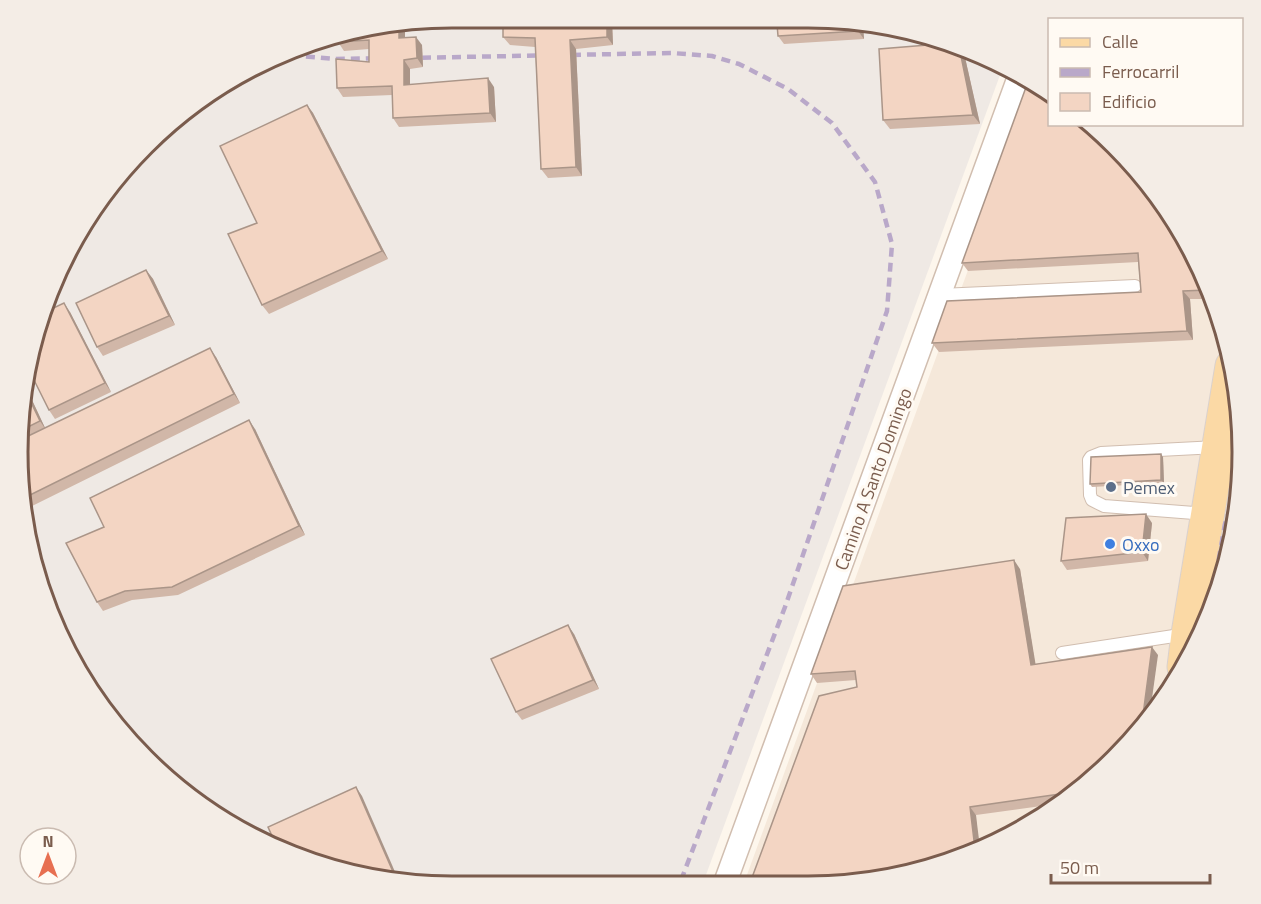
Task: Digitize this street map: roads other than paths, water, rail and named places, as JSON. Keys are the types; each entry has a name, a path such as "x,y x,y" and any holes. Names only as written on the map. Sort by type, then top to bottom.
{"main road":[{"path":"1187,643 1228,390"}],"street":[{"name":"Camino A Santo Domingo","path":"728,876 1017,83"}],"lane":[{"path":"940,295 1135,286"},
{"path":"1208,514 1115,507 1096,503 1090,495 1089,460 1101,453 1218,447"},
{"path":"1062,653 1188,634"}],"railway":[{"path":"407,58 672,53 712,56 739,64 788,89 832,123 875,182 892,244 887,311 785,607 683,876"},
{"path":"303,56 334,59 386,58"},
{"path":"1219,557 1227,517"}],"place":[{"name":"Pemex","path":"1111,487"},
{"name":"Oxxo","path":"1110,544"}]}
